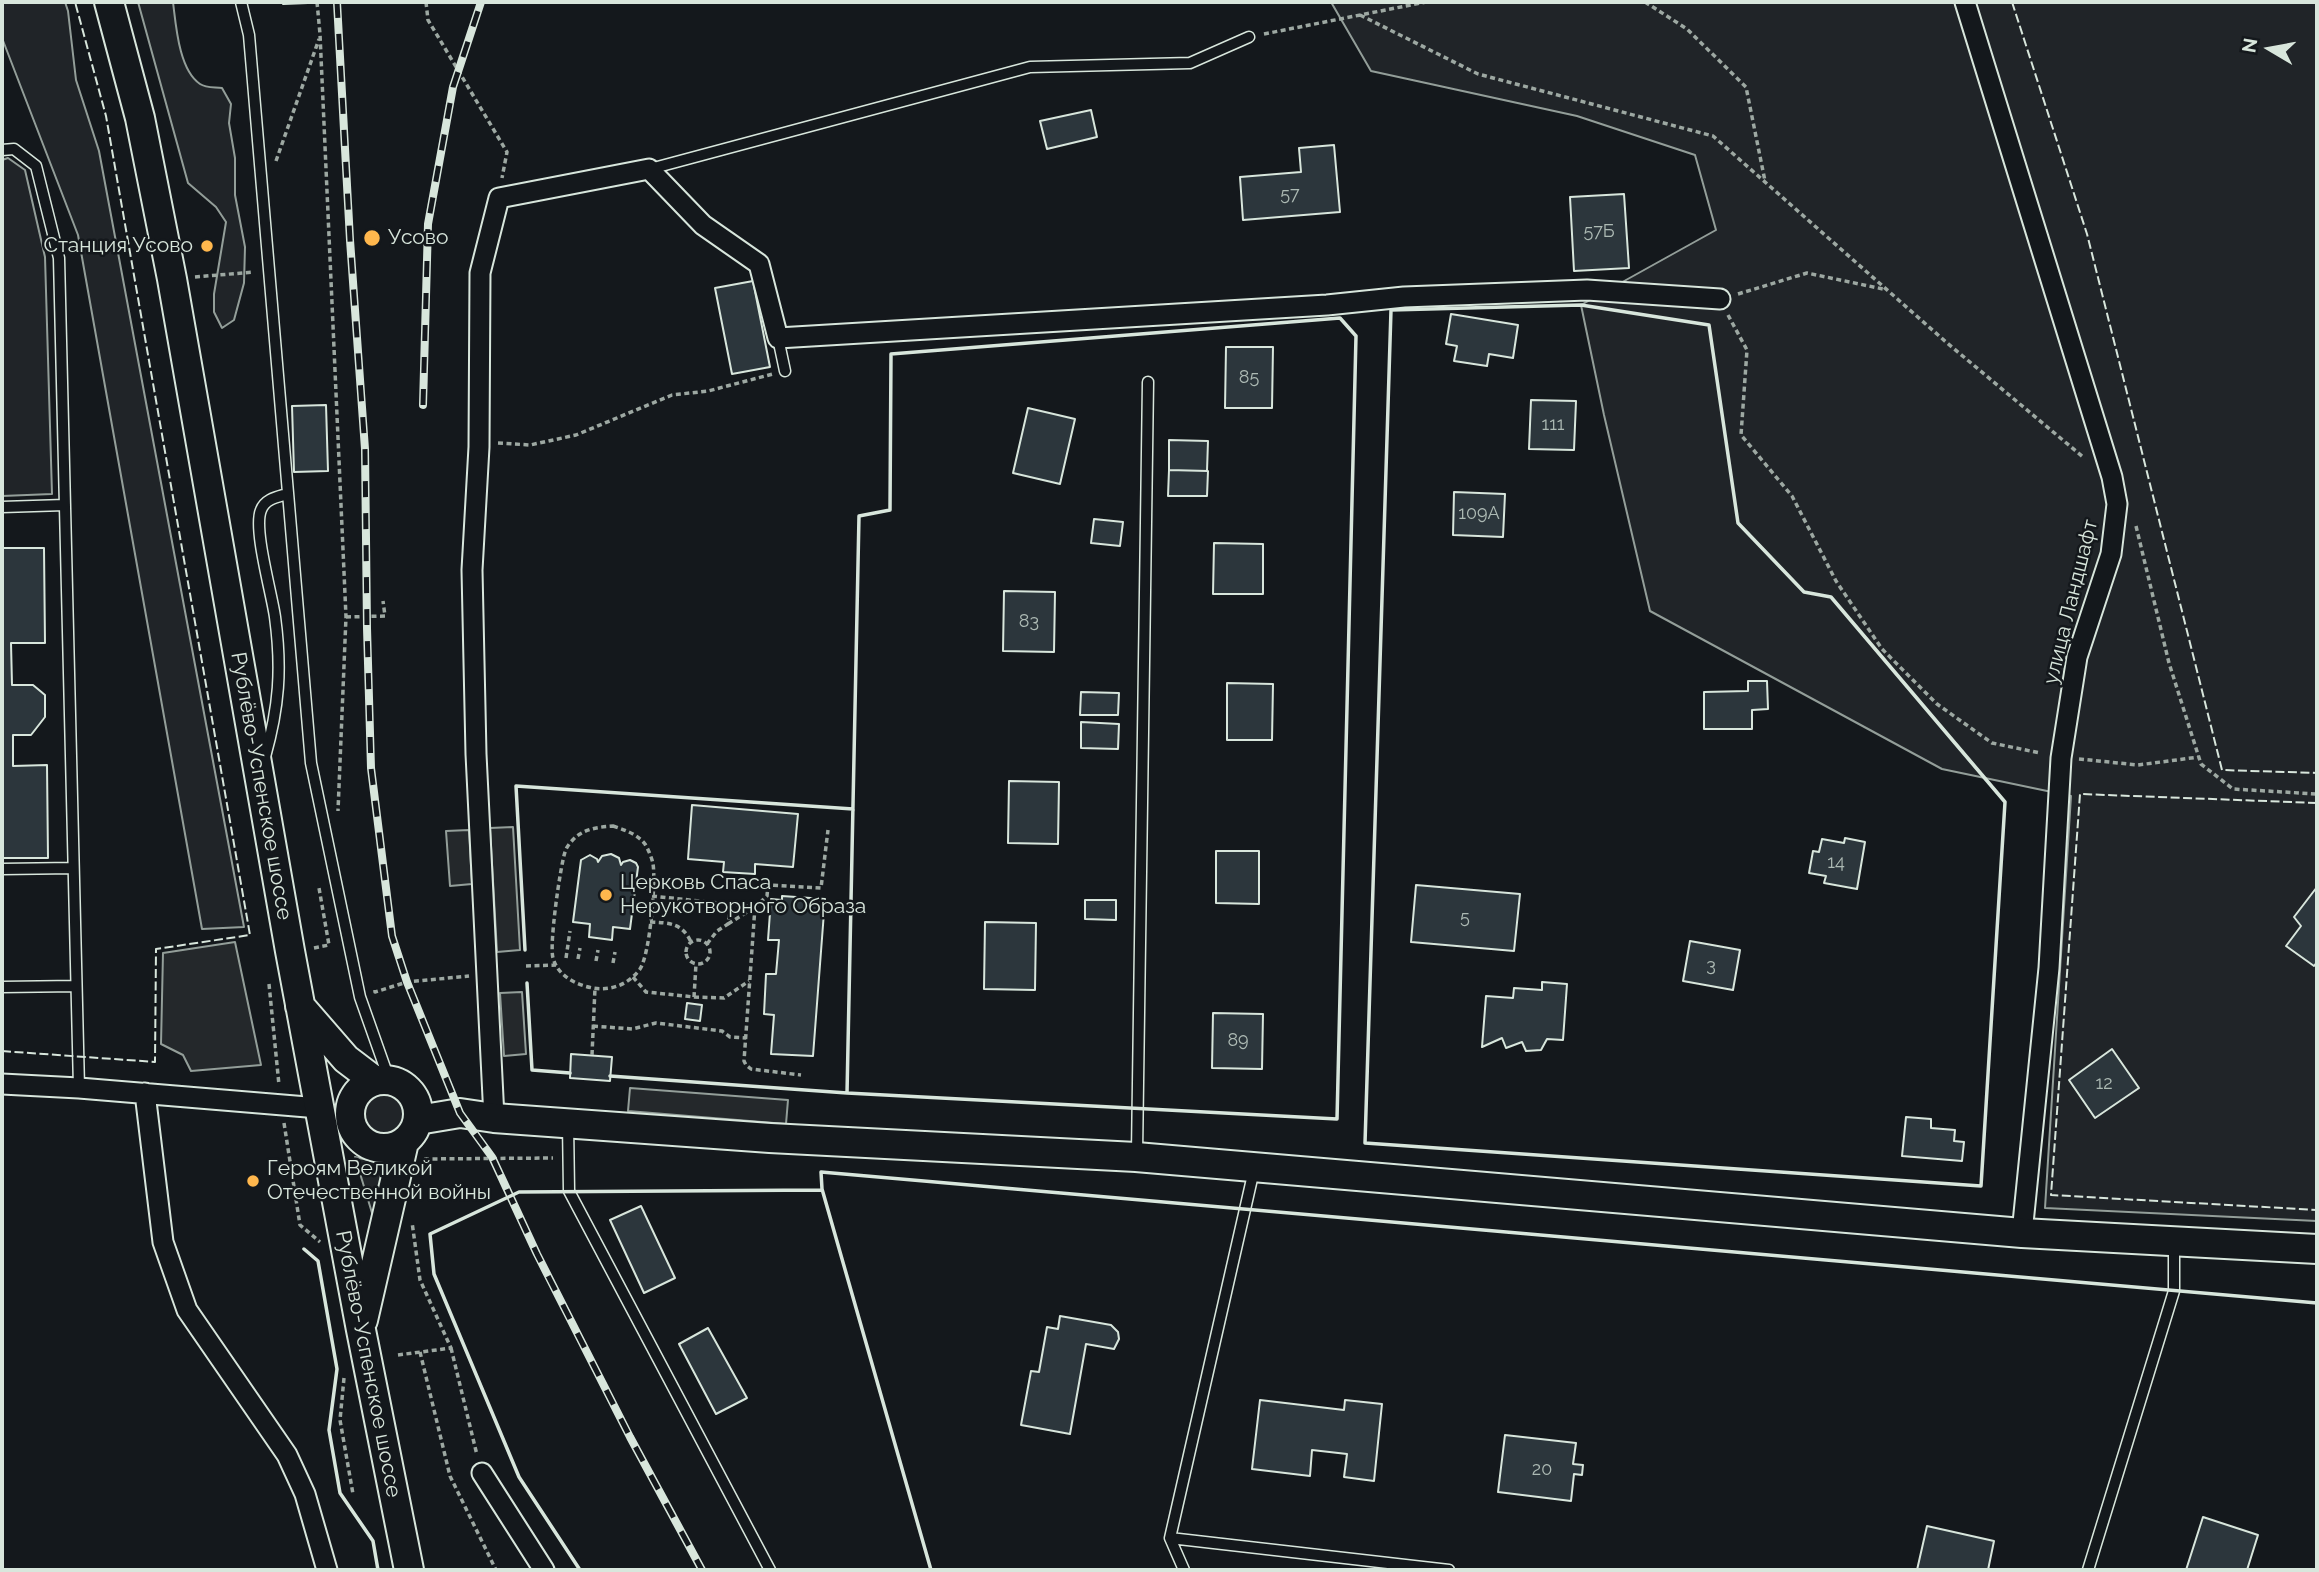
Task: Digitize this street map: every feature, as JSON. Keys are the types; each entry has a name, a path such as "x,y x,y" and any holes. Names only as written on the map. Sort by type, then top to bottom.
{"street":[{"name":"Рублёво-Успенское шоссе","path":"109,2 139,118 172,279 300,1006 409,1570"},
{"name":"улица Ландшафт","path":"1965,2 2112,477 2117,504 2110,554 2077,657 2061,758 2049,968 2022,1233"},
{"path":"494,1118 476,754 472,570 479,442 480,273 499,198 649,169 703,225 760,264 778,338 1327,305 1417,296 1587,290 1720,299"},
{"path":"300,1006 346,1059 382,1080 402,1084 412,1093 418,1106 415,1140 361,1330"},
{"path":"382,1080 362,1087 354,1099 350,1113 358,1136 368,1144 380,1148 415,1140 460,1113 494,1118 770,1138 1136,1157 2022,1233 2317,1250"},
{"path":"2,1084 145,1093 350,1113"},
{"path":"145,1093 163,1242 187,1310 287,1455 305,1493 327,1570"},
{"path":"482,1473 544,1570"}],"lane":[{"path":"241,2 249,35"},
{"path":"247,2 311,763 360,997 382,1080"},
{"path":"649,169 1030,67 1190,62 1249,37"},
{"path":"2,150 14,149 36,166 59,258 79,1088"},
{"path":"778,338 785,371"},
{"path":"1136,1157 1148,382"},
{"path":"259,778 275,718 280,681 275,619 259,526 261,509 270,498 287,494"},
{"path":"2,507 65,505"},
{"path":"2,869 73,867"},
{"path":"2,986 75,986"},
{"path":"559,1123 569,1191 770,1570"},
{"path":"1184,1570 1170,1538 1255,1166"},
{"path":"2088,1570 2174,1291 2174,1243"},
{"path":"1170,1538 1449,1570"}],"path":[{"path":"317,2 346,617 338,823"},
{"path":"426,2 428,20 507,152 499,198"},
{"path":"1249,37 1426,2"},
{"path":"1645,2 1687,29 1746,87 1765,181"},
{"path":"1360,15 1478,74 1713,136 1886,289 2083,457"},
{"path":"276,162 320,34"},
{"path":"172,279 269,271"},
{"path":"1886,289 1807,273 1720,299 1747,350 1741,435 1792,496 1836,581 1882,649 1937,704 1992,743 2061,758 2138,765 2199,757"},
{"path":"479,442 530,445 576,435 672,395 708,391 785,371"},
{"path":"2134,517 2169,663 2201,764 2233,789 2317,794"},
{"path":"346,617 385,616 383,601"},
{"path":"613,826 631,832 645,844 653,861 652,896 647,949 641,967 629,981 612,988 595,989 576,983 561,974 552,955 552,937 565,850 577,836 594,827 613,826"},
{"path":"707,944 717,931 755,907 767,896 768,885 821,888 828,830"},
{"path":"652,896 755,907"},
{"path":"729,924 730,904"},
{"path":"755,907 744,1061 751,1069 801,1075"},
{"path":"650,922 675,924 686,932 691,942"},
{"path":"566,958 570,931"},
{"path":"699,940 710,949 708,958 696,964 686,955 691,942 699,940"},
{"path":"578,959 580,948"},
{"path":"596,961 598,950"},
{"path":"613,963 615,952"},
{"path":"694,997 696,964"},
{"path":"526,966 556,965"},
{"path":"375,992 407,982 486,975"},
{"path":"633,977 646,992 694,997 724,998 750,981"},
{"path":"268,978 281,1105 300,1225 326,1247"},
{"path":"592,1055 595,989"},
{"path":"593,1026 632,1029 656,1023 722,1031 730,1037 746,1038"},
{"path":"415,1140 554,1158 559,1123"},
{"path":"411,1215 421,1280 451,1348 482,1473"},
{"path":"398,1354 451,1348"},
{"path":"420,1352 450,1476 496,1570"},
{"path":"344,1378 340,1420 353,1494"}],"shaded area":[{"path":"2,2 65,2 68,11 76,80 99,151 244,927 202,929 78,235 2,38"},
{"path":"138,2 173,2 180,47 187,69 200,84 222,88 231,104 229,123 235,158 235,195 245,247 244,283 234,320 222,328 214,312 214,294 226,222 216,207 188,183"},
{"path":"1331,2 2317,2 2317,1221 2045,1208 2071,796 1942,769 1650,611 1581,305 1716,230 1695,155 1577,116 1371,71"},
{"path":"8,158 25,170 45,257 52,494 2,496 2,160"},
{"path":"513,827 520,950 497,952 490,828"},
{"path":"469,830 472,884 450,886 446,831"},
{"path":"235,942 261,1065 191,1071 183,1055 161,1044 163,953"},
{"path":"522,992 526,1054 504,1056 500,993"},
{"path":"384,1088 402,1095 409,1113 402,1131 384,1138 366,1131 359,1113 366,1095"},
{"path":"630,1088 788,1100 786,1124 628,1111"},
{"path":"355,1157 377,1161 390,1158 376,1226"}],"building":[{"path":"308,2 308,3 283,4"},
{"path":"1091,110 1097,137 1047,149 1040,121"},
{"path":"1334,145 1340,212 1243,220 1240,177 1301,172 1299,148"},
{"path":"1624,194 1629,268 1574,271 1570,197"},
{"path":"753,281 770,367 732,374 715,288"},
{"path":"1451,314 1518,325 1513,358 1489,354 1487,366 1454,361 1457,346 1446,344"},
{"path":"1226,347 1273,347 1272,408 1225,408"},
{"path":"1531,400 1576,401 1574,450 1529,449"},
{"path":"326,405 328,471 294,472 292,406"},
{"path":"1028,408 1075,419 1060,484 1013,473"},
{"path":"1169,440 1208,441 1207,471 1169,470"},
{"path":"1169,470 1208,471 1207,496 1168,496"},
{"path":"1454,492 1505,494 1503,537 1453,535"},
{"path":"1094,519 1123,522 1120,546 1091,543"},
{"path":"1214,543 1263,544 1263,594 1213,594"},
{"path":"2,548 44,548 45,643 11,643 12,685 33,685 45,695 45,717 31,735 13,735 13,766 47,765 48,858 2,858"},
{"path":"1004,591 1055,592 1054,652 1003,651"},
{"path":"1748,681 1767,681 1768,709 1752,710 1752,729 1704,729 1704,692 1748,691"},
{"path":"1227,683 1273,684 1272,740 1227,740"},
{"path":"1081,692 1119,693 1118,715 1080,715"},
{"path":"1081,722 1119,724 1118,749 1081,748"},
{"path":"1009,781 1059,782 1058,844 1008,843"},
{"path":"692,805 798,814 793,867 755,864 755,874 723,872 724,862 688,859"},
{"path":"1845,838 1865,842 1857,889 1824,883 1826,876 1809,873 1813,851 1819,852 1822,839 1844,843"},
{"path":"1216,851 1259,851 1259,904 1216,903"},
{"name":"Церковь Спаса Нерукотворного Образа","path":"611,854 619,858 621,865 630,860 638,867 630,929 613,927 612,940 589,937 590,924 573,922 581,860 590,855 598,862 602,856"},
{"path":"1416,885 1520,894 1514,951 1411,942"},
{"path":"2317,887 2317,962 2314,966 2286,946 2301,926 2294,917"},
{"path":"782,896 825,899 813,1056 771,1054 774,1015 764,1014 766,974 776,974 779,940 768,940 771,899 782,900"},
{"path":"1085,900 1116,900 1116,920 1085,919"},
{"path":"985,922 1036,923 1035,990 984,989"},
{"path":"1690,941 1740,950 1733,990 1683,981"},
{"path":"1542,982 1567,984 1563,1040 1547,1039 1541,1050 1526,1051 1522,1042 1506,1048 1502,1038 1482,1047 1486,996 1513,998 1514,988 1542,990"},
{"path":"687,1003 702,1005 700,1021 685,1019"},
{"path":"1213,1013 1263,1014 1262,1069 1212,1068"},
{"path":"2112,1049 2139,1088 2095,1118 2069,1080"},
{"path":"571,1054 612,1057 610,1081 570,1078"},
{"path":"1906,1117 1931,1119 1931,1128 1955,1130 1954,1141 1964,1142 1962,1161 1902,1156"},
{"path":"641,1206 675,1278 644,1293 610,1220"},
{"path":"1060,1316 1111,1325 1118,1332 1119,1339 1114,1349 1086,1344 1070,1434 1021,1425 1031,1371 1039,1372 1047,1327 1058,1329"},
{"path":"708,1328 747,1398 716,1414 679,1344"},
{"path":"1260,1400 1344,1410 1345,1400 1382,1404 1374,1481 1344,1477 1347,1454 1312,1450 1310,1476 1252,1469"},
{"path":"1505,1435 1576,1443 1573,1464 1583,1465 1582,1475 1574,1474 1571,1501 1498,1492"},
{"path":"2203,1517 2258,1535 2247,1570 2186,1570"},
{"path":"1927,1526 1994,1541 1988,1570 1917,1570"}],"railway":[{"path":"337,2 365,449 371,768 392,936 407,982 460,1113 492,1157 537,1254 630,1437 702,1570"},
{"path":"423,405 428,224 453,87 481,2"}],"fence":[{"path":"2,1051 155,1062 156,949 250,935 106,116 75,2"},
{"path":"2012,2 2087,234 2222,770 2317,773"},
{"path":"2317,803 2080,794 2051,1195 2317,1210"}],"wall":[{"path":"1581,305 1709,325 1738,523 1804,592 1831,597 2005,802 1981,1186 1365,1143 1391,310 1581,305"},
{"path":"1340,318 1356,336 1337,1119 847,1093 859,516 890,510 891,354 1340,318"},
{"path":"525,950 516,786 853,811"},
{"path":"527,983 532,1070 570,1073"},
{"path":"610,1076 847,1091"},
{"path":"931,1570 822,1189 821,1172 2317,1303"},
{"path":"580,1570 519,1477 434,1274 430,1234 519,1192 822,1190"},
{"path":"304,1249 318,1261 337,1369 329,1430 340,1493 373,1541 378,1570"}],"place":[{"name":"Усово","path":"372,238"},
{"name":"Станция Усово","path":"207,246"},
{"name":"Церковь Спаса Нерукотворного Образа","path":"606,895"},
{"name":"Героям Великой Отечественной войны","path":"253,1181"}]}
